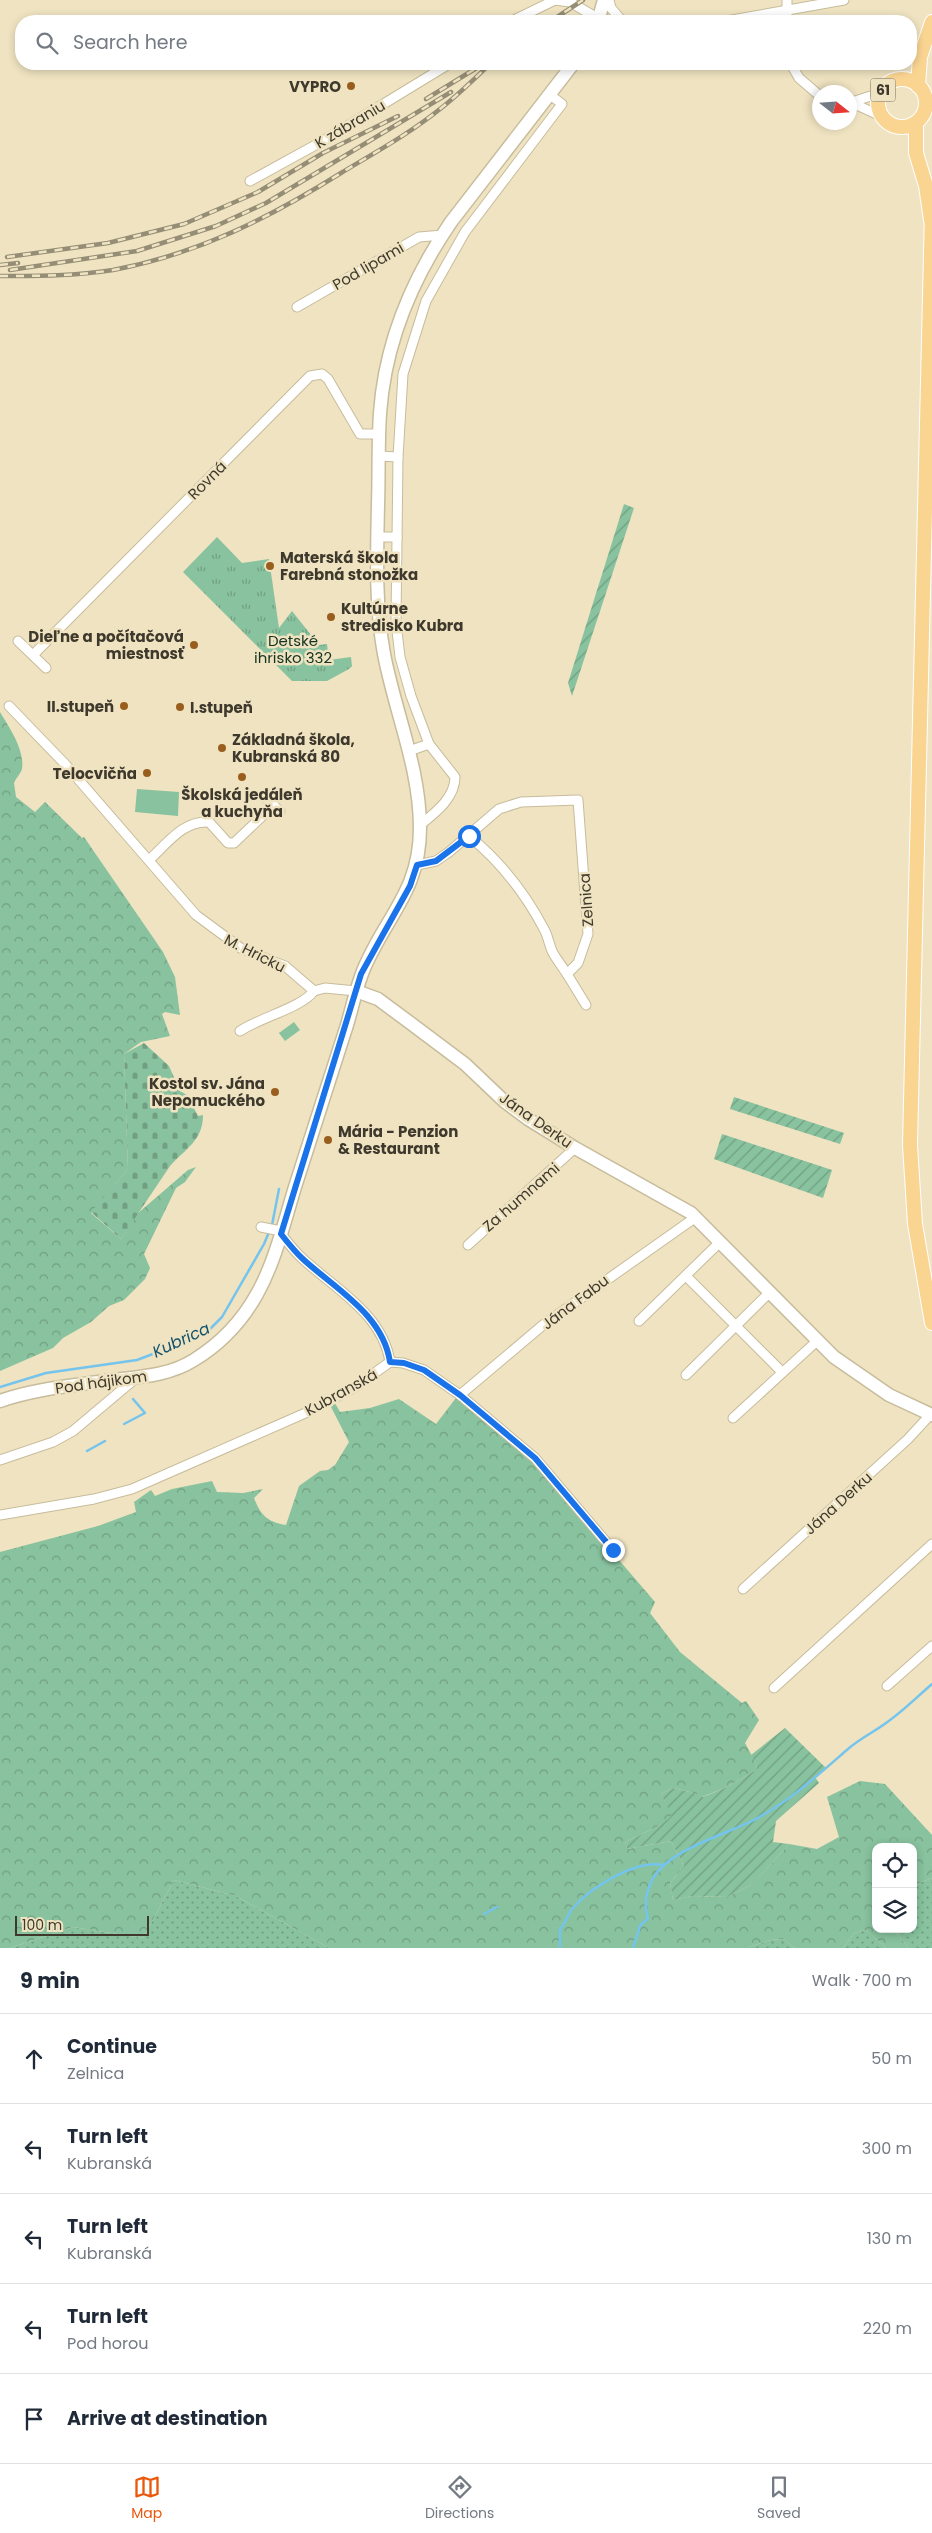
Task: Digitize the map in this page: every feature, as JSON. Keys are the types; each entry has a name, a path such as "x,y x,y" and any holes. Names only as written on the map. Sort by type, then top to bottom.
{"main road":[{"name":"61","path":"918,86 920,57 932,22"},
{"name":"61","path":"917,61 920,57"},
{"name":"61","path":"909,70 901,80 886,86 880,92 878,104 881,116 891,125 898,127 916,153"},
{"name":"61","path":"901,80 918,86 922,91 926,105 924,112 916,122 916,153 926,186 932,217 910,1145 915,1224 932,1323"},
{"path":"898,127 916,122"}],"street":[{"path":"524,15 555,0 577,5 592,15"},
{"path":"600,15 604,0"},
{"path":"609,0 611,8 617,15"},
{"path":"787,0 787,15"},
{"path":"759,15 844,0"},
{"name":"K zábraniu","path":"250,181 321,142 439,70"},
{"path":"264,1227 280,1232 366,962 410,886 417,865 420,825 418,798 409,751 383,650 380,622 377,537 379,434 386,371 410,294 443,235 568,70"},
{"path":"794,70 799,78 812,89"},
{"path":"857,100 880,92"},
{"path":"420,825 444,803 455,782 454,772 430,744 411,696 400,657 396,622 398,457 403,374 426,301 465,232 562,104 549,94"},
{"path":"857,105 881,116"},
{"path":"502,156 515,166"},
{"path":"451,222 465,232"},
{"name":"Pod lipami","path":"297,307 419,237 443,235"},
{"path":"410,294 426,301"},
{"path":"386,371 403,374"},
{"name":"Rovná","path":"33,655 310,376 322,374 328,379 360,434 379,434"},
{"path":"379,456 398,457"},
{"path":"377,537 397,537"},
{"path":"380,622 396,622"},
{"path":"18,641 46,668"},
{"path":"396,701 411,696"},
{"name":"M. Hricku","path":"9,706 65,764 183,901 212,929 242,950 285,966 314,991"},
{"path":"409,751 430,744"},
{"path":"149,860 186,825 202,821 209,822 228,843 234,843 277,808 262,795"},
{"name":"Zelnica","path":"417,865 436,861 469,836 498,809 521,802 578,800 588,934 578,963 567,974"},
{"path":"469,836 493,855 533,908 546,931 553,953 586,1005"},
{"path":"240,1031 265,1017 292,1007 310,996 314,991 325,988 356,991"},
{"name":"Jána Derku","path":"356,991 378,999 392,1009 465,1064 504,1101 574,1148 669,1199 696,1217 817,1341 851,1369 889,1395 932,1414 908,1440 743,1590"},
{"name":"Za humnami","path":"468,1245 574,1148"},
{"name":"Jána Fabu","path":"460,1395 543,1325 696,1217"},
{"name":"Kubranská","path":"0,1515 94,1499 132,1489 310,1410 355,1387 390,1362 388,1346 376,1326 362,1310 302,1259 280,1232"},
{"name":"Pod hájikom","path":"0,1400 35,1391 136,1378 171,1371 184,1366 217,1344 230,1331 256,1297 280,1232"},
{"path":"639,1321 720,1242"},
{"path":"686,1276 782,1372"},
{"path":"686,1375 734,1325 769,1293"},
{"path":"733,1418 817,1341"},
{"path":"390,1362 404,1363 424,1370 460,1395 535,1458 613,1550"},
{"path":"0,1460 53,1442 73,1430 136,1378"},
{"path":"774,1688 901,1577 932,1544"},
{"path":"887,1686 932,1646"}],"green space":[{"path":"624,504 634,508 572,696 568,683"},
{"name":"Detské ihrisko 332","path":"217,537 242,563 269,559 279,628 292,611 319,645 327,644 329,660 351,657 352,666 327,681 292,681 183,572"},
{"path":"0,712 12,732 21,754 22,769 14,783 16,797 35,812 45,802 82,838 84,837 163,952 175,977 180,1015 165,1012 162,1014 170,1036 141,1042 124,1054 128,1169 91,1213 121,1239 137,1214 188,1170 196,1167 185,1182 176,1188 144,1254 150,1268 145,1279 124,1300 109,1306 91,1322 63,1338 53,1348 0,1371"},
{"path":"137,789 179,792 178,816 135,812"},
{"path":"294,1022 300,1030 285,1041 279,1033"},
{"path":"144,1043 169,1066 180,1091 187,1095 198,1116 203,1115 202,1124 197,1138 170,1166 121,1239 91,1212 128,1169 124,1054"},
{"path":"734,1097 844,1133 840,1144 730,1109"},
{"path":"722,1134 832,1170 823,1198 714,1159"},
{"path":"456,1398 527,1454 655,1602 650,1613 680,1652 742,1703 746,1701 759,1720 745,1743 757,1765 756,1770 727,1787 702,1797 673,1788 661,1794 673,1816 657,1827 625,1842 627,1849 671,1841 684,1866 670,1883 673,1900 692,1896 727,1897 753,1884 789,1844 817,1849 839,1837 827,1797 860,1781 885,1784 932,1835 932,1878 917,1885 917,1843 872,1843 872,1933 896,1933 909,1948 886,1948 866,1930 854,1933 843,1948 794,1948 784,1939 770,1940 746,1948 329,1948 236,1896 174,1880 143,1938 73,1927 10,1948 0,1948 0,1552 98,1526 136,1512 134,1502 151,1490 155,1496 172,1489 212,1481 217,1492 243,1493 263,1489 254,1498 262,1514 274,1522 286,1525 299,1486 320,1471 328,1470 335,1465 349,1442 331,1407 335,1403 340,1412 370,1408 399,1399 436,1424"},
{"path":"785,1728 826,1768 815,1777 819,1783 776,1821 773,1842 789,1844 753,1884 727,1897 692,1896 673,1900 670,1883 684,1866 671,1841 627,1849 625,1842 657,1827 672,1816 661,1794 673,1788 703,1797 727,1787 756,1770 757,1765 751,1755"},
{"path":"932,1878 932,1948 909,1948 896,1933 917,1933 917,1885"},
{"path":"174,1880 236,1896 329,1948 10,1948 73,1927 143,1938"},
{"path":"866,1930 886,1948 843,1948 854,1933"},
{"path":"784,1939 794,1948 746,1948 770,1940"}],"waterway":[{"name":"Kubrica","path":"0,1387 46,1373 137,1360 195,1338 210,1329 222,1317 264,1244 272,1225 279,1189"},
{"path":"124,1424 145,1413 133,1399"},
{"path":"87,1451 105,1441"},
{"path":"633,1948 640,1926 648,1918 646,1911 648,1890 654,1877 663,1866 682,1852 754,1820 780,1805 852,1745 898,1714 932,1684"},
{"path":"560,1948 560,1929 572,1909 590,1892 614,1877 640,1866 664,1865"},
{"path":"484,1914 497,1907"}],"railway":[{"path":"560,15 583,0"},
{"path":"426,99 473,70"},
{"path":"0,276 71,275 113,270 144,263 204,244 287,205 404,135 447,104 484,70"},
{"path":"10,270 137,251 216,226 266,203 451,92"},
{"path":"7,257 108,243 184,224 258,192 323,153 398,116"},
{"path":"0,265 18,263"}],"place":[{"name":"VYPRO","path":"351,86"},
{"name":"Materská škola Farebná stonožka","path":"270,566"},
{"name":"Kultúrne stredisko Kubra","path":"331,617"},
{"name":"Dieľne a počítačová miestnosť","path":"194,645"},
{"name":"II.stupeň","path":"124,706"},
{"name":"I.stupeň","path":"180,707"},
{"name":"Základná škola, Kubranská 80","path":"222,748"},
{"name":"Telocvičňa","path":"147,773"},
{"name":"Školská jedáleň a kuchyňa","path":"242,777"},
{"name":"Kostol sv. Jána Nepomuckého","path":"275,1092"},
{"name":"Mária - Penzion & Restaurant","path":"328,1140"}],"route":[{"path":"469,836 436,861 417,865 410,886 366,962 281,1234 302,1259 362,1310 376,1326 388,1346 390,1362 404,1363 424,1370 460,1395 535,1458 613,1550"}]}
